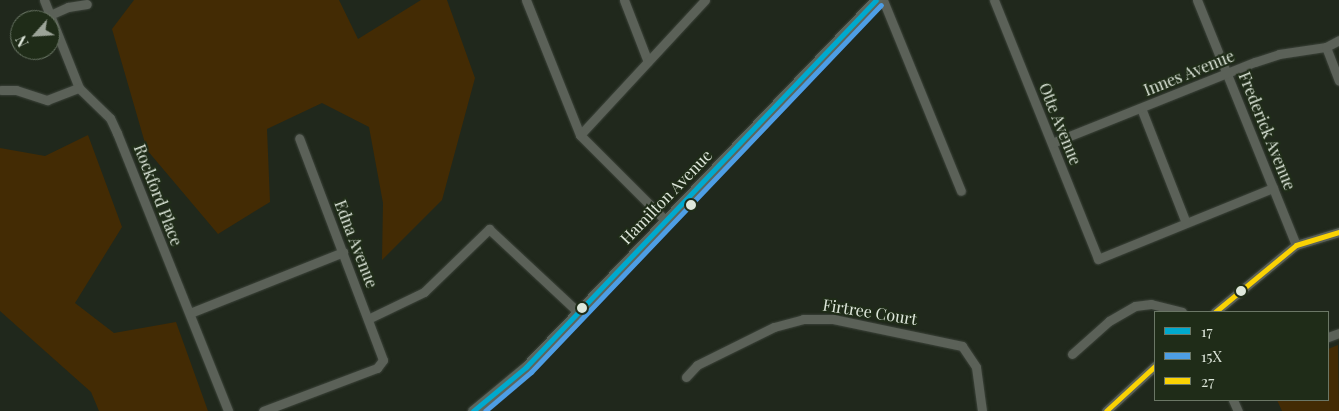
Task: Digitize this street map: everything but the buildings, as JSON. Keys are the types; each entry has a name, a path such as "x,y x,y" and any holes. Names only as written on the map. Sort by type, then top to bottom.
{"main road":[{"name":"Hamilton Avenue","path":"473,411 526,367 876,0"}],"street":[{"path":"526,0 580,135 666,221"},
{"path":"624,0 648,62"},
{"path":"580,135 705,0"},
{"path":"883,0 961,191"},
{"name":"Otte Avenue","path":"994,0 1098,259 1186,223"},
{"name":"Frederick Avenue","path":"1197,0 1296,246"},
{"path":"60,11 68,7 87,4"},
{"name":"Rockford Place","path":"60,40 79,88 110,118 117,133 228,411"},
{"name":"Innes Avenue","path":"1052,143 1279,54 1326,47 1339,40"},
{"path":"1326,47 1339,81"},
{"path":"1,90 16,90 47,100 79,88"},
{"path":"1141,108 1186,223 1273,188"},
{"name":"Edna Avenue","path":"263,411 377,368 384,360 370,318 299,138"},
{"path":"370,318 424,292 489,229 578,311"},
{"path":"1216,311 1296,246 1339,232"},
{"path":"190,313 343,252"},
{"path":"1072,354 1109,321 1135,306 1151,304 1178,311"},
{"name":"Firtree Court","path":"686,377 698,365 774,327 803,319 833,319 962,346 976,367 982,411"},
{"path":"1106,411 1154,367"}],"shaded area":[{"path":"134,0 339,0 358,39 421,0 447,0 475,78 442,200 382,260 383,203 369,127 322,103 267,129 270,202 218,234 147,150 112,29"},
{"path":"88,135 122,227 75,303 114,333 176,322 208,411 99,411 91,392 0,311 0,148 45,156"},
{"path":"1338,345 1339,411 1282,411 1277,401 1329,401 1329,349"}],"transit line":[{"name":"17","path":"473,411 526,367 876,0"},
{"name":"15X","path":"485,411 531,372 881,5"},
{"name":"27","path":"1216,311 1296,245 1339,232"},
{"name":"27","path":"1106,411 1154,367"}]}
